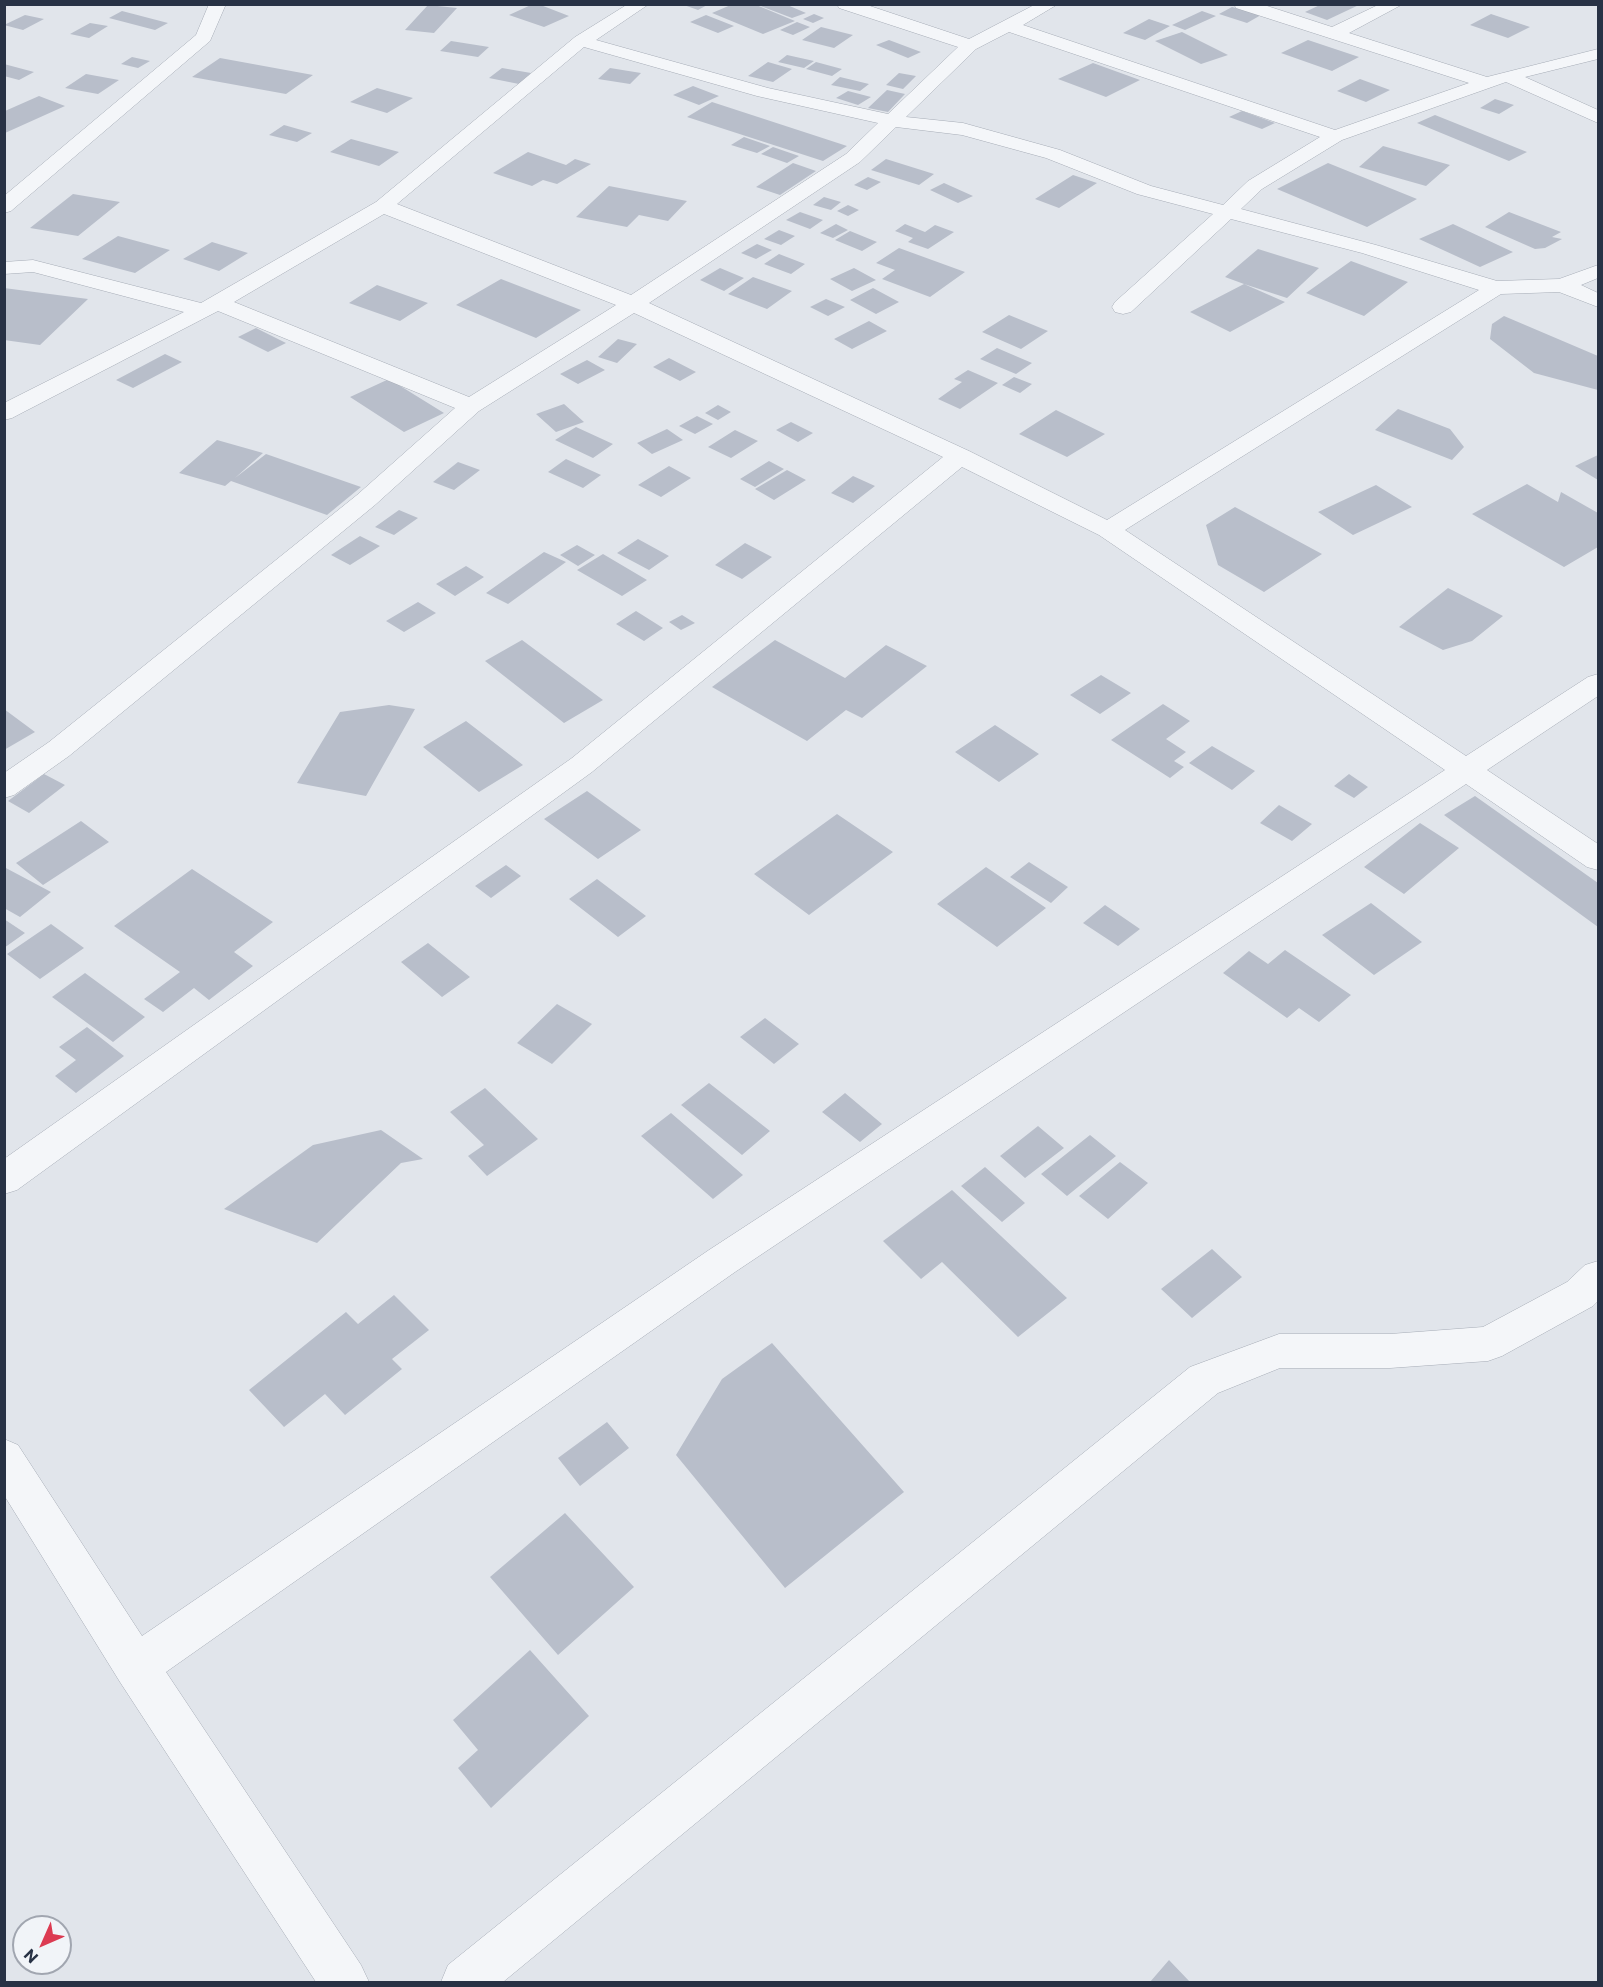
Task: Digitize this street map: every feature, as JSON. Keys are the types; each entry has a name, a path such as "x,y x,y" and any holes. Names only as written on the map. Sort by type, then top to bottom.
{"street":[{"path":"4,207 191,50 204,37 218,4"},
{"path":"4,412 210,307 383,206 581,41 641,4"},
{"path":"845,4 970,45"},
{"path":"1242,4 1487,82"},
{"path":"1334,33 1395,4"},
{"path":"4,788 59,749 366,500 471,406 733,239 853,158 894,121 970,45 1045,5"},
{"path":"1006,25 1335,136"},
{"path":"581,41 764,92 894,121 963,129 1053,154 1143,190 1369,249 1496,288 1562,285 1599,271"},
{"path":"1123,307 1229,212 1255,185 1335,136 1487,82 1599,54"},
{"path":"1507,76 1599,117"},
{"path":"383,206 631,303 960,456 1107,530 1599,859"},
{"path":"4,268 33,266 210,307 471,406"},
{"path":"1562,285 1599,301"},
{"path":"1107,530 1496,288"},
{"path":"4,1179 582,765 960,456"},
{"path":"136,1666 722,1261 1466,769 1599,684"},
{"path":"465,1983 1204,1380 1279,1351 1390,1351 1488,1344 1580,1294 1599,1277"},
{"path":"4,1458 136,1666 344,1983"}],"building":[{"path":"533,4 569,16 544,27 509,15"},
{"path":"681,4 709,4 698,10"},
{"path":"733,4 754,4 795,21 763,34 712,13"},
{"path":"785,4 806,13 792,18 758,5"},
{"path":"1322,4 1361,4 1327,20 1305,12"},
{"path":"428,5 457,8 434,33 405,30"},
{"path":"1232,7 1261,15 1247,23 1219,14"},
{"path":"122,11 168,23 155,30 109,18"},
{"path":"1202,11 1216,16 1185,30 1172,25"},
{"path":"814,14 824,18 813,23 803,19"},
{"path":"1491,14 1530,27 1508,38 1470,25"},
{"path":"25,15 44,19 23,30 4,25"},
{"path":"706,15 734,26 718,33 690,22"},
{"path":"1149,19 1170,26 1145,40 1123,33"},
{"path":"797,22 810,27 793,35 780,30"},
{"path":"90,23 108,26 89,38 70,34"},
{"path":"821,27 853,35 834,48 802,40"},
{"path":"1182,32 1228,55 1201,64 1155,41"},
{"path":"889,40 921,52 908,58 876,45"},
{"path":"1308,40 1359,57 1332,71 1281,53"},
{"path":"451,41 489,47 478,57 440,51"},
{"path":"787,55 814,61 804,68 778,62"},
{"path":"132,57 150,61 138,68 121,64"},
{"path":"220,58 313,75 286,94 192,77"},
{"path":"768,62 792,69 773,82 748,76"},
{"path":"816,62 842,69 832,76 806,69"},
{"path":"1093,63 1140,80 1106,97 1058,79"},
{"path":"4,64 34,72 19,80 4,76"},
{"path":"502,68 531,73 519,84 489,78"},
{"path":"610,68 641,73 630,84 598,79"},
{"path":"899,73 916,76 903,89 886,85"},
{"path":"86,74 119,80 98,94 65,88"},
{"path":"840,77 869,84 860,91 831,85"},
{"path":"1360,79 1390,90 1366,102 1337,91"},
{"path":"693,86 719,96 699,105 673,95"},
{"path":"377,88 413,98 387,113 350,102"},
{"path":"887,90 905,94 888,112 868,108"},
{"path":"848,91 871,97 858,105 836,98"},
{"path":"39,96 65,106 5,133 5,111"},
{"path":"1495,99 1514,105 1499,114 1480,108"},
{"path":"712,102 847,146 823,161 687,117"},
{"path":"1242,111 1275,123 1262,129 1229,117"},
{"path":"1435,115 1527,152 1509,161 1417,123"},
{"path":"284,125 312,133 297,142 269,135"},
{"path":"744,137 770,146 757,153 731,145"},
{"path":"351,139 399,152 379,166 330,152"},
{"path":"1383,146 1450,165 1426,186 1359,167"},
{"path":"773,147 799,156 787,163 761,154"},
{"path":"528,152 566,165 575,159 591,164 557,184 543,180 532,186 493,173"},
{"path":"886,159 934,174 919,185 871,170"},
{"path":"793,163 816,171 780,195 756,187"},
{"path":"1328,163 1417,199 1367,227 1277,189"},
{"path":"1073,175 1097,183 1059,208 1035,199"},
{"path":"868,177 881,182 867,190 854,185"},
{"path":"944,183 973,196 958,203 930,190"},
{"path":"609,186 687,201 668,221 639,215 627,227 576,217"},
{"path":"73,194 120,202 78,236 30,228"},
{"path":"824,197 841,202 831,210 813,205"},
{"path":"848,205 859,210 848,216 837,211"},
{"path":"800,212 823,220 810,229 786,220"},
{"path":"1509,212 1561,232 1552,237 1562,239 1545,248 1535,249 1485,227"},
{"path":"836,224 848,230 833,238 820,233"},
{"path":"905,224 925,232 935,225 954,232 928,249 908,242 913,238 895,231"},
{"path":"1453,224 1513,252 1480,267 1419,239"},
{"path":"779,230 795,236 781,245 764,239"},
{"path":"850,231 877,242 862,251 835,240"},
{"path":"118,236 170,250 135,273 82,259"},
{"path":"212,242 248,253 219,271 183,259"},
{"path":"757,244 772,250 756,259 741,253"},
{"path":"899,248 965,272 930,297 882,279 895,270 876,263"},
{"path":"1258,249 1319,268 1287,298 1225,277"},
{"path":"779,254 805,264 791,274 764,264"},
{"path":"1351,261 1408,282 1364,316 1306,293"},
{"path":"720,268 744,278 724,291 700,280"},
{"path":"854,268 876,280 852,291 830,279"},
{"path":"753,277 792,291 767,309 728,294"},
{"path":"501,279 581,310 536,338 456,305"},
{"path":"1244,284 1285,302 1230,332 1190,312"},
{"path":"377,285 428,303 400,321 349,303"},
{"path":"4,288 88,299 40,345 4,340"},
{"path":"873,288 899,302 876,314 850,300"},
{"path":"826,299 845,307 828,316 810,307"},
{"path":"1009,315 1048,331 1021,349 982,332"},
{"path":"1504,316 1598,356 1598,390 1534,373 1490,339 1492,324"},
{"path":"869,321 887,331 852,349 834,339"},
{"path":"256,328 286,343 268,352 238,337"},
{"path":"618,339 637,344 617,363 598,357"},
{"path":"997,348 1032,363 1016,374 980,359"},
{"path":"165,354 182,362 133,388 116,380"},
{"path":"669,358 696,372 680,381 653,367"},
{"path":"587,360 605,370 578,384 560,374"},
{"path":"968,370 998,383 960,409 938,399 962,382 954,379"},
{"path":"1014,377 1032,384 1020,393 1002,385"},
{"path":"389,379 444,413 404,432 350,397"},
{"path":"564,404 584,422 556,432 536,414"},
{"path":"718,405 731,412 718,420 705,413"},
{"path":"1398,409 1450,429 1464,447 1452,460 1375,430"},
{"path":"1056,410 1105,434 1067,457 1019,434"},
{"path":"697,416 713,424 695,434 679,426"},
{"path":"791,422 813,433 798,442 776,430"},
{"path":"576,427 613,444 593,458 555,440"},
{"path":"667,429 683,440 652,454 637,443"},
{"path":"735,430 758,441 731,458 708,447"},
{"path":"217,440 263,453 235,478 266,454 361,487 327,515 231,481 225,486 179,473"},
{"path":"1598,455 1598,480 1575,466"},
{"path":"566,459 601,475 583,488 548,472"},
{"path":"769,461 784,469 755,487 740,479"},
{"path":"458,462 480,470 454,490 433,482"},
{"path":"669,466 691,478 661,497 638,485"},
{"path":"787,470 806,480 774,500 755,489"},
{"path":"853,476 875,486 853,503 831,493"},
{"path":"1527,484 1558,502 1561,492 1598,513 1598,547 1564,567 1472,514"},
{"path":"1376,485 1412,507 1353,535 1318,512"},
{"path":"1235,507 1322,554 1264,592 1218,565 1206,525"},
{"path":"399,510 418,518 394,535 375,527"},
{"path":"360,536 380,546 350,565 331,555"},
{"path":"638,539 669,556 649,570 617,553"},
{"path":"745,543 772,557 742,579 715,565"},
{"path":"577,545 595,555 578,566 560,555"},
{"path":"544,552 566,562 508,604 486,593"},
{"path":"603,554 647,580 622,596 577,570"},
{"path":"466,566 484,577 455,596 436,584"},
{"path":"1448,588 1503,616 1472,641 1443,650 1399,627"},
{"path":"418,602 436,613 404,632 386,621"},
{"path":"636,611 663,628 644,641 616,624"},
{"path":"682,615 695,623 681,630 669,622"},
{"path":"522,640 603,700 564,723 485,661"},
{"path":"775,640 845,678 886,645 927,666 862,718 846,710 807,741 712,687"},
{"path":"1101,675 1131,693 1100,714 1070,695"},
{"path":"1163,704 1190,721 1166,739 1186,752 1174,761 1184,767 1170,778 1111,740"},
{"path":"389,705 415,709 366,796 297,783 340,712"},
{"path":"4,709 35,732 4,750"},
{"path":"466,721 523,765 479,792 423,747"},
{"path":"995,725 1039,754 999,782 955,752"},
{"path":"1212,746 1255,771 1232,790 1189,763"},
{"path":"44,774 65,785 29,813 8,801"},
{"path":"1349,774 1368,787 1354,798 1334,786"},
{"path":"587,791 641,830 598,859 544,819"},
{"path":"1475,796 1598,883 1598,927 1444,815"},
{"path":"1279,805 1312,824 1292,841 1260,823"},
{"path":"837,814 893,852 809,915 754,874"},
{"path":"81,821 109,842 43,885 16,863"},
{"path":"1420,823 1459,848 1404,894 1364,867"},
{"path":"1029,862 1068,887 1051,903 1010,877"},
{"path":"506,865 521,876 491,898 475,886"},
{"path":"4,867 51,892 20,917 4,908"},
{"path":"986,867 1046,908 997,947 937,904"},
{"path":"192,869 273,922 234,952 253,966 209,1000 194,988 163,1012 144,999 180,972 114,926"},
{"path":"597,879 646,916 618,937 569,899"},
{"path":"1371,903 1422,942 1374,975 1322,935"},
{"path":"1105,905 1140,929 1118,946 1083,923"},
{"path":"4,919 25,933 4,948"},
{"path":"51,924 84,948 40,979 7,954"},
{"path":"428,943 470,977 442,997 401,962"},
{"path":"1285,950 1351,995 1319,1022 1299,1008 1287,1018 1223,973 1249,951 1268,964"},
{"path":"85,973 145,1017 113,1042 52,997"},
{"path":"557,1004 592,1024 552,1064 517,1043"},
{"path":"765,1018 799,1044 774,1064 740,1037"},
{"path":"87,1027 124,1056 76,1093 55,1076 76,1060 59,1047"},
{"path":"709,1083 770,1131 742,1155 681,1105"},
{"path":"485,1088 538,1139 487,1176 468,1156 484,1145 450,1112"},
{"path":"845,1093 882,1124 860,1142 822,1112"},
{"path":"671,1113 743,1175 713,1199 641,1136"},
{"path":"1038,1126 1064,1148 1025,1178 1000,1156"},
{"path":"381,1130 423,1159 401,1163 317,1243 224,1209 313,1145"},
{"path":"1090,1135 1116,1156 1067,1196 1041,1174"},
{"path":"1120,1162 1148,1183 1108,1219 1079,1196"},
{"path":"985,1167 1025,1203 1002,1222 961,1186"},
{"path":"952,1190 1067,1298 1018,1337 942,1262 921,1279 883,1241"},
{"path":"1212,1249 1242,1277 1192,1318 1161,1289"},
{"path":"394,1295 429,1330 392,1359 402,1369 345,1415 325,1394 284,1427 249,1390 346,1312 358,1324"},
{"path":"772,1343 904,1492 785,1588 676,1455 722,1379"},
{"path":"607,1422 629,1448 580,1486 558,1458"},
{"path":"565,1513 634,1587 558,1655 490,1577"},
{"path":"530,1650 589,1716 491,1808 458,1768 478,1750 453,1720"},
{"path":"1169,1960 1190,1982 1150,1982"}]}
